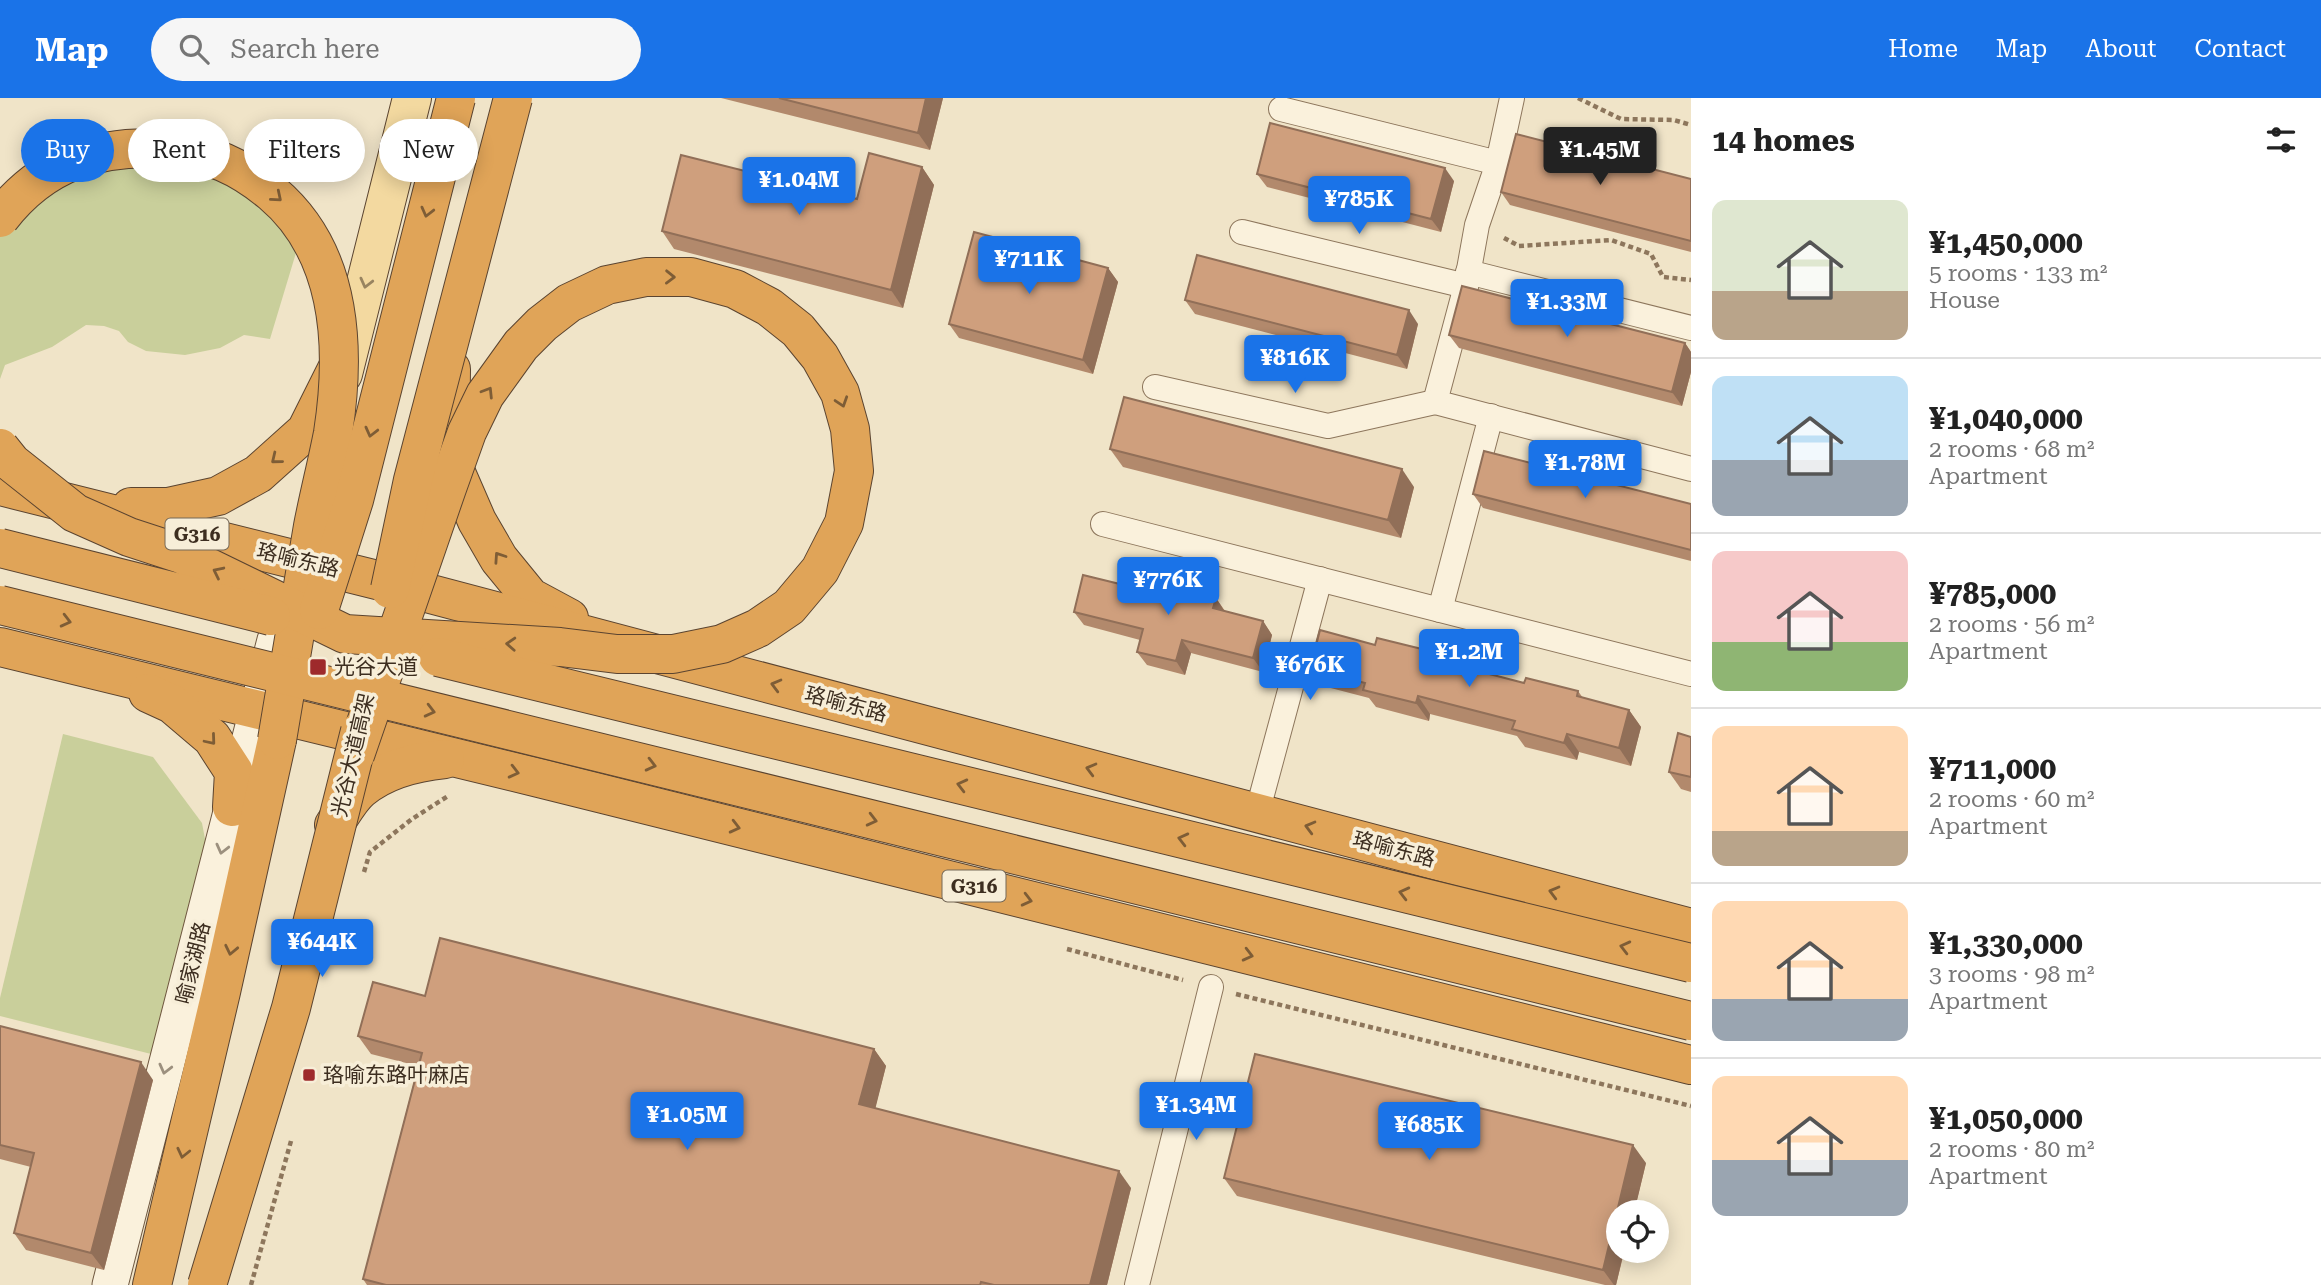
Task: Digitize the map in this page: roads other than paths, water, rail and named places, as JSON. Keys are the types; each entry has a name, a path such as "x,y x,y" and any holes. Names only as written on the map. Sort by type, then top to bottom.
{"highway":[{"path":"267,725 354,500 456,98"},
{"name":"光谷大道高架","path":"207,1285 291,1009 355,744 413,480 513,98"},
{"path":"0,218 34,183 74,159 107,150 145,147 191,150 223,160 256,179 287,206 312,239 326,269 334,300 339,338 333,432 267,725 222,992 152,1285"},
{"path":"0,448 12,463 75,513 129,537 181,554 345,634 385,637 399,638 560,647 617,654 673,654 722,644 758,628 789,607 820,570 844,523 854,471 850,429 840,393 820,357 798,330 769,307 735,289 691,277 646,277 607,285 569,303 542,324 521,345 479,407 447,488 420,564 398,628 394,640 390,653 372,704 368,717 355,744"},
{"path":"84,506 168,508 218,496 258,474 306,431 352,341"},
{"path":"451,369 450,459 477,521 499,559 530,597 610,641"},
{"name":"珞喻东路","path":"0,486 393,584 1691,928"},
{"path":"0,548 1691,963"},
{"path":"0,605 1691,1021"},
{"name":"G316","path":"0,647 91,669 267,725 355,744 457,757 1691,1066"},
{"path":"91,669 172,704 212,738 234,772 232,807"},
{"path":"331,830 360,790 387,773 416,762 457,757"}],"main road":[{"path":"275,640 412,98"},
{"path":"216,1285 355,744 393,584 521,98"},
{"name":"喻家湖路","path":"110,1285 232,807 267,725 275,640"}],"street":[{"path":"1435,401 1467,279 1477,225 1498,163 1512,98"},
{"path":"1281,109 1498,163"},
{"path":"1242,232 1691,328"},
{"path":"1155,387 1328,426 1435,401 1691,468"},
{"path":"1440,610 1491,416"},
{"path":"1104,524 1691,674"},
{"path":"1257,813 1320,579"},
{"path":"1137,1285 1211,987"}],"place":[{"name":"光谷大道","path":"318,667"},
{"name":"珞喻东路叶麻店","path":"309,1075"}]}
